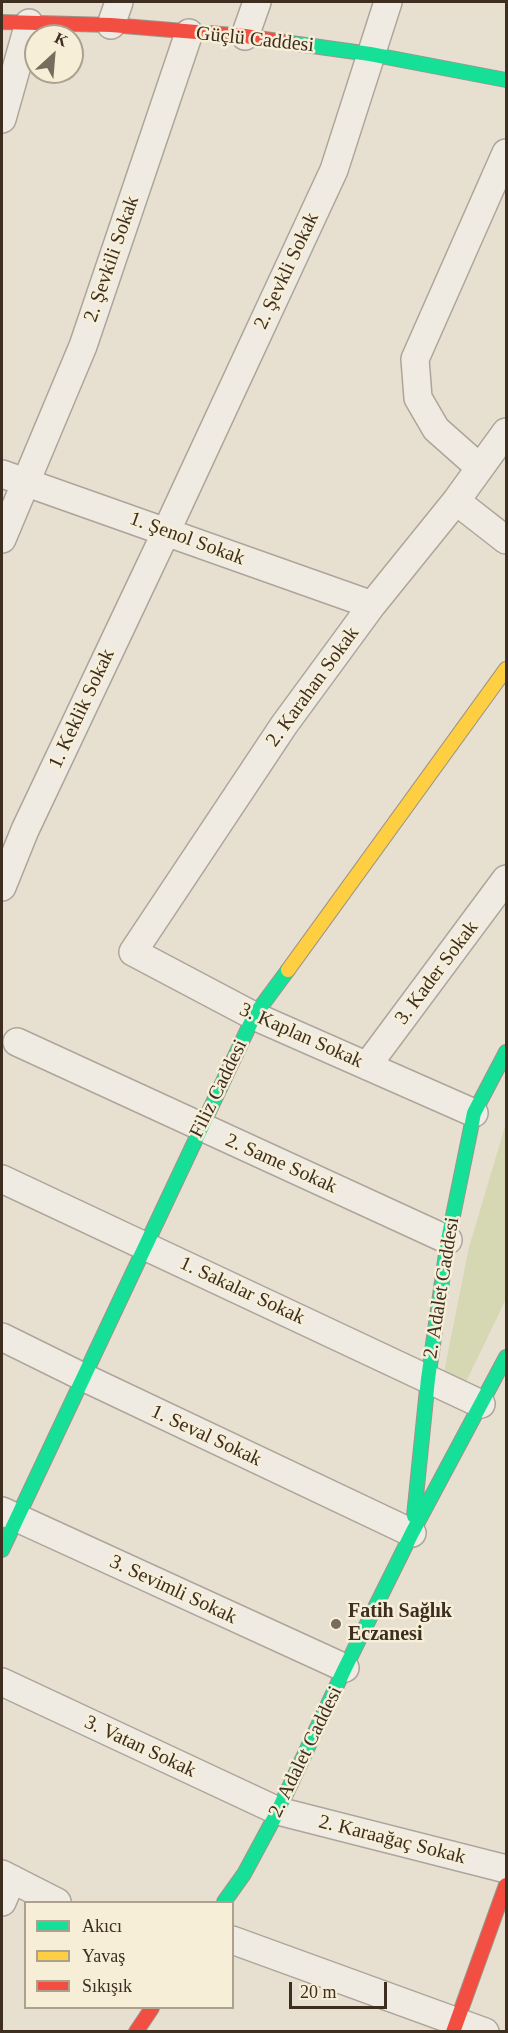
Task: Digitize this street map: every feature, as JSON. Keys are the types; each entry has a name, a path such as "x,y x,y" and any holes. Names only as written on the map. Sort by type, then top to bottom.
{"main road":[{"name":"Güçlü Caddesi","path":"2,22 29,23 115,13 189,33 245,36 370,54 507,80"},
{"name":"Filiz Caddesi","path":"2,1550 9,1514 83,1377 254,1017 507,669"},
{"name":"2. Adalet Caddesi","path":"412,1533 428,1379 448,1240 474,1113 507,1052"},
{"name":"2. Adalet Caddesi","path":"225,1901 243,1874 278,1811 412,1533 507,1357"},
{"path":"455,2026 507,1885"},
{"path":"136,2031 151,2009"}],"street":[{"path":"245,36 257,2"},
{"name":"2. Şevkli Sokak","path":"166,532 334,170 388,2"},
{"path":"2,119 29,23"},
{"name":"2. Şevkili Sokak","path":"2,539 13,478 83,346 189,33"},
{"path":"480,468 436,429 418,398 416,359 507,153"},
{"name":"2. Karahan Sokak","path":"133,952 284,725 372,605 456,501 507,432"},
{"name":"1. Şenol Sokak","path":"13,478 372,605"},
{"path":"456,501 507,540"},
{"name":"1. Keklik Sokak","path":"2,886 25,830 166,532"},
{"name":"3. Kader Sokak","path":"367,1066 507,879"},
{"name":"3. Kaplan Sokak","path":"133,952 254,1017 474,1113"},
{"name":"2. Same Sokak","path":"17,1042 448,1240"},
{"name":"1. Sakalar Sokak","path":"2,1179 482,1404"},
{"name":"1. Seval Sokak","path":"2,1336 83,1377 412,1533"},
{"name":"3. Sevimli Sokak","path":"9,1514 345,1668"},
{"name":"3. Vatan Sokak","path":"2,1682 278,1811"},
{"name":"2. Karaağaç Sokak","path":"278,1811 507,1869"},
{"path":"5,1885 54,1901"},
{"path":"234,1941 455,2026 485,2031"}],"green space":[{"path":"506,1123 506,1299 465,1384 444,1372 469,1247"}],"traffic: fast":[{"path":"291,43 370,54 506,80"},
{"path":"2,1550 254,1016 288,970"},
{"path":"414,1516 428,1379 448,1240 474,1113 506,1052"},
{"path":"225,1901 244,1874 278,1811 412,1533 506,1357"}],"traffic: slow":[{"path":"288,970 506,669"}],"traffic: jam":[{"path":"2,22 111,25 245,36 291,43"},
{"path":"453,2032 506,1885"},
{"path":"136,2032 151,2009"}],"place":[{"name":"Fatih Sağlık Eczanesi","path":"336,1624"}]}
